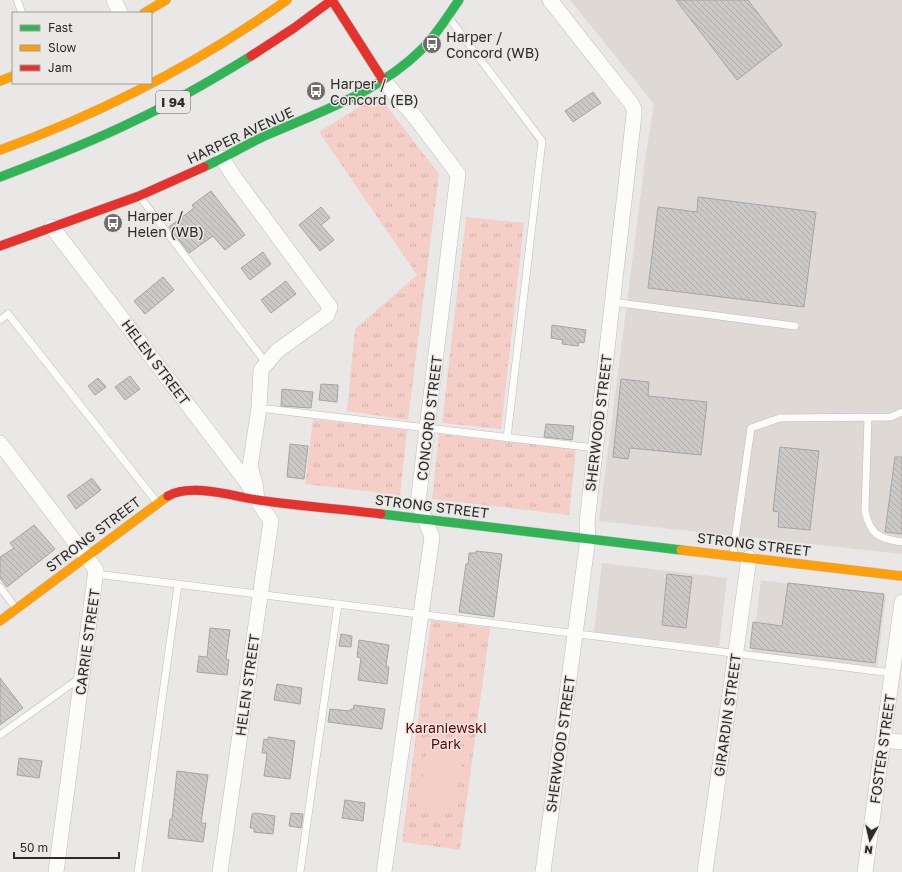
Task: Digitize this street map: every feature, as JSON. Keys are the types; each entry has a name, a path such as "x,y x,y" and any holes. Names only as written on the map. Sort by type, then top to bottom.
{"main road":[{"path":"146,12 166,0"},
{"name":"I 94","path":"152,83 213,49 286,0"},
{"name":"I 94","path":"0,178 101,137 189,93 264,48 296,27 332,0"},
{"name":"CONCORD STREET","path":"332,0 383,80"},
{"name":"HARPER AVENUE","path":"0,246 138,196 222,158 265,136 328,110 361,94 403,66 422,49 448,16 458,0"},
{"path":"0,80 12,76"},
{"name":"I 94","path":"0,150 55,130 150,84"},
{"name":"STRONG STREET","path":"0,621 169,495 179,491 206,491 257,500 902,576"}],"street":[{"path":"114,0 120,12"},
{"name":"SHERWOOD STREET","path":"543,872 588,538 587,522 634,109 631,103 550,0"},
{"name":"CONCORD STREET","path":"383,80 415,117 458,174 418,502 432,537 384,872"},
{"path":"222,158 234,178 330,306 327,315 282,347 266,363 260,373 259,408 250,467 255,483 257,500"},
{"name":"HELEN STREET","path":"52,227 246,481 271,521 220,872"},
{"name":"CARRIE STREET","path":"0,443 87,556 96,570 56,872"},
{"name":"GIRARDIN STREET","path":"705,872 749,558"},
{"name":"FOSTER STREET","path":"865,872 902,602"},
{"path":"883,740 902,742"}],"lane":[{"path":"17,0 22,12"},
{"path":"448,16 542,141 508,438"},
{"path":"138,196 266,363"},
{"path":"612,302 794,326"},
{"path":"0,320 8,314 158,503"},
{"path":"259,408 595,448"},
{"path":"732,556 751,428 780,418 891,417 902,412"},
{"path":"868,418 865,511 867,522 877,535 888,540 902,542"},
{"path":"96,574 892,673"},
{"path":"138,872 178,585"},
{"path":"0,587 16,609"},
{"path":"300,872 338,604"},
{"path":"0,735 82,677"}],"shaded area":[{"path":"570,0 902,0 902,554 599,521 646,153 654,104"},
{"path":"602,563 727,578 719,647 594,632"},
{"path":"761,580 886,596 877,667 752,652"}],"green space":[{"path":"378,95 439,174 408,420 347,411 355,329 417,275 319,132"},
{"path":"466,217 524,223 501,429 442,423"},
{"path":"313,419 407,430 400,495 305,484"},
{"path":"439,434 576,449 569,515 432,499"},
{"name":"Karaniewski Park","path":"431,620 490,628 460,850 402,842"},
{"path":"428,742 464,747 454,813 419,808"}],"building":[{"path":"676,0 748,0 782,45 737,80"},
{"path":"593,92 601,103 573,122 565,111"},
{"path":"211,191 245,235 225,250 213,236 189,253 169,227 194,208 192,205"},
{"path":"698,197 816,212 804,307 648,288 658,207 697,212"},
{"path":"321,207 330,218 321,225 334,240 320,251 299,225"},
{"path":"263,252 271,264 250,280 241,268"},
{"path":"163,277 174,290 145,314 134,301"},
{"path":"286,281 296,294 271,313 261,300"},
{"path":"552,325 586,330 584,343 579,342 578,346 562,344 563,340 551,338"},
{"path":"130,376 140,389 125,400 115,387"},
{"path":"98,378 106,387 95,395 88,386"},
{"path":"621,379 649,382 648,396 707,402 701,455 630,448 628,459 613,457"},
{"path":"321,384 338,385 337,402 319,400"},
{"path":"282,389 313,392 311,408 281,406"},
{"path":"546,424 574,426 572,440 544,437"},
{"path":"290,444 308,446 304,479 287,477"},
{"path":"780,447 819,451 810,530 778,527 779,512 773,511"},
{"path":"895,457 902,457 902,534 885,532"},
{"path":"92,478 101,490 76,509 67,496"},
{"path":"34,525 55,549 7,587 0,578 0,557 14,548 10,543"},
{"path":"476,551 502,554 494,617 459,612 469,553 476,553"},
{"path":"667,574 692,577 686,628 662,625"},
{"path":"788,583 884,594 875,663 750,648 753,622 782,626"},
{"path":"210,628 230,630 226,659 229,660 227,675 197,672 199,656 207,657"},
{"path":"341,634 352,636 351,647 339,646"},
{"path":"359,640 389,645 386,666 389,667 387,684 358,680 361,658 357,657"},
{"path":"0,678 23,708 0,725"},
{"path":"277,684 302,688 300,704 274,700"},
{"path":"354,705 385,709 382,729 328,722 330,709 350,711 351,709 353,710"},
{"path":"268,737 295,741 290,779 264,776 267,755 266,753 262,753 264,739 268,740"},
{"path":"19,758 42,761 39,778 17,775"},
{"path":"177,771 208,775 201,823 206,823 203,842 168,838 170,819 172,819"},
{"path":"345,800 365,803 363,821 342,818"},
{"path":"256,813 275,816 273,834 254,832 254,828 250,828 252,814"},
{"path":"291,813 303,814 301,828 289,826"}],"traffic: fast":[{"path":"204,167 267,135 329,109 369,89 405,64 422,49 442,25 459,0"},
{"path":"0,177 116,130 192,91 251,56"},
{"path":"381,514 681,550"}],"traffic: slow":[{"path":"146,12 166,0"},
{"path":"152,83 219,45 287,0"},
{"path":"0,81 12,76"},
{"path":"0,150 76,120 151,84"},
{"path":"0,621 168,496"},
{"path":"681,550 902,576"}],"traffic: jam":[{"path":"332,0 383,80"},
{"path":"251,56 294,28 332,0"},
{"path":"0,246 139,196 204,167"},
{"path":"168,496 178,492 200,490 273,502 381,514"}],"place":[{"name":"Harper / Concord (WB)","path":"432,44"},
{"name":"Harper / Concord (EB)","path":"316,91"},
{"name":"Harper / Helen (WB)","path":"113,223"}]}
